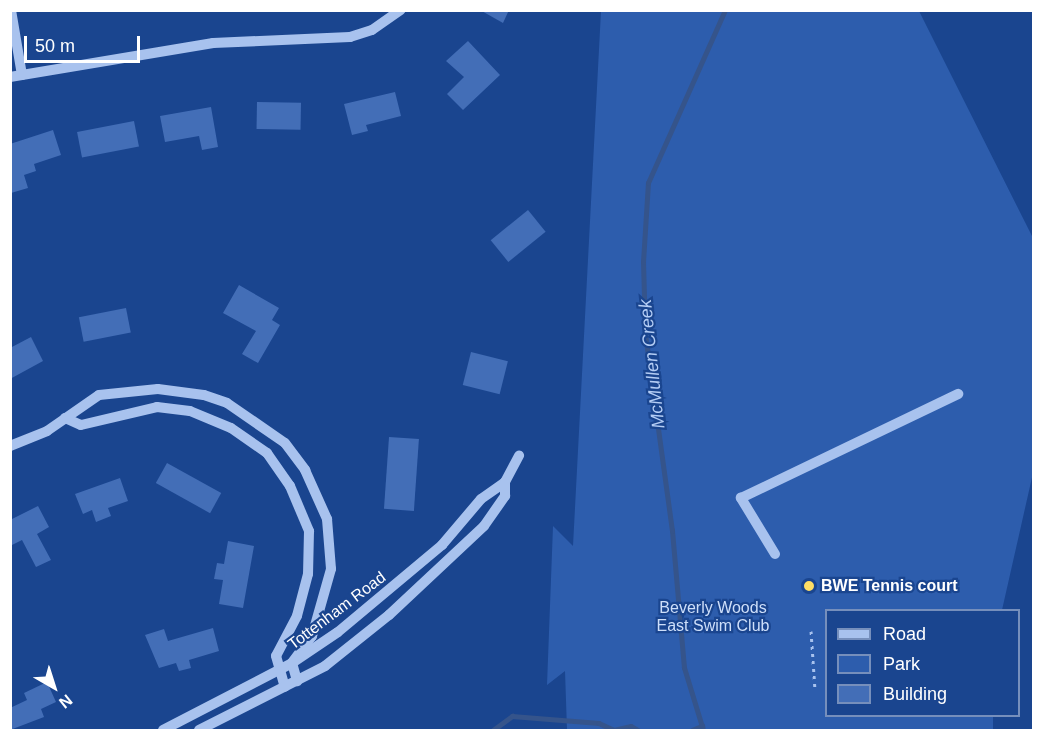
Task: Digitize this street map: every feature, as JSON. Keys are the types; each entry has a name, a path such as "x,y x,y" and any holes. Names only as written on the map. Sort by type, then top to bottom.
{"street":[{"path":"11,10 22,75"},
{"path":"10,77 213,43 350,37 372,30 401,10"},
{"path":"10,446 65,418 99,395 185,391 227,403 285,443 305,470 327,519 331,569 312,636 292,663 297,681"},
{"path":"775,554 741,498 958,394"},
{"path":"65,418 81,424 157,407 190,411 231,428 267,453 290,486 309,531 308,574 297,616 276,656 277,671 285,687"},
{"name":"Tottenham Road","path":"163,730 292,663 392,589 442,544 481,500 505,482 519,456"},
{"name":"Tottenham Road","path":"199,730 325,666 389,615 484,526 505,496 505,482"}],"path":[{"path":"811,631 815,689"}],"green space":[{"name":"Beverly Woods East Swim Club","path":"601,11 919,11 1033,238 1033,473 1002,609 825,609 825,717 993,717 993,730 567,730 565,671 547,685 553,526 573,546"}],"building":[{"path":"480,10 509,10 503,23"},
{"path":"468,41 500,75 463,110 447,94 464,77 446,61"},
{"path":"395,92 401,116 366,125 368,131 352,135 344,104"},
{"path":"257,102 301,103 301,130 257,129"},
{"path":"211,107 218,147 202,150 199,136 165,142 160,116"},
{"path":"134,121 139,147 82,158 77,132"},
{"path":"53,130 61,155 34,164 36,171 24,175 28,188 11,193 10,144"},
{"path":"528,210 546,232 508,262 491,240"},
{"path":"239,285 279,308 272,320 280,325 258,363 242,354 256,331 223,313"},
{"path":"126,308 131,333 84,342 79,317"},
{"path":"31,337 43,361 10,379 10,348"},
{"path":"471,352 508,361 500,394 463,385"},
{"path":"389,437 419,439 414,511 384,509"},
{"path":"167,463 221,493 210,513 156,483"},
{"path":"120,478 128,501 108,508 111,516 96,522 92,510 83,514 75,494"},
{"path":"38,506 49,527 37,534 51,560 36,567 22,540 10,546 10,520"},
{"path":"228,541 254,546 243,608 219,604 223,580 214,579 217,563 224,564"},
{"path":"213,628 219,651 189,660 191,668 179,671 176,663 159,668 145,635 164,629 168,641"},
{"path":"47,682 56,702 41,709 44,717 10,730 10,708 27,700 24,693"}],"waterway":[{"name":"McMullen Creek","path":"703,730 684,668 672,531 645,333 643,262 648,183 725,10"},
{"path":"493,730 512,716 599,723 614,730 631,726 638,730"},
{"path":"692,730 702,726"}],"place":[{"name":"BWE Tennis court","path":"809,586"}]}
